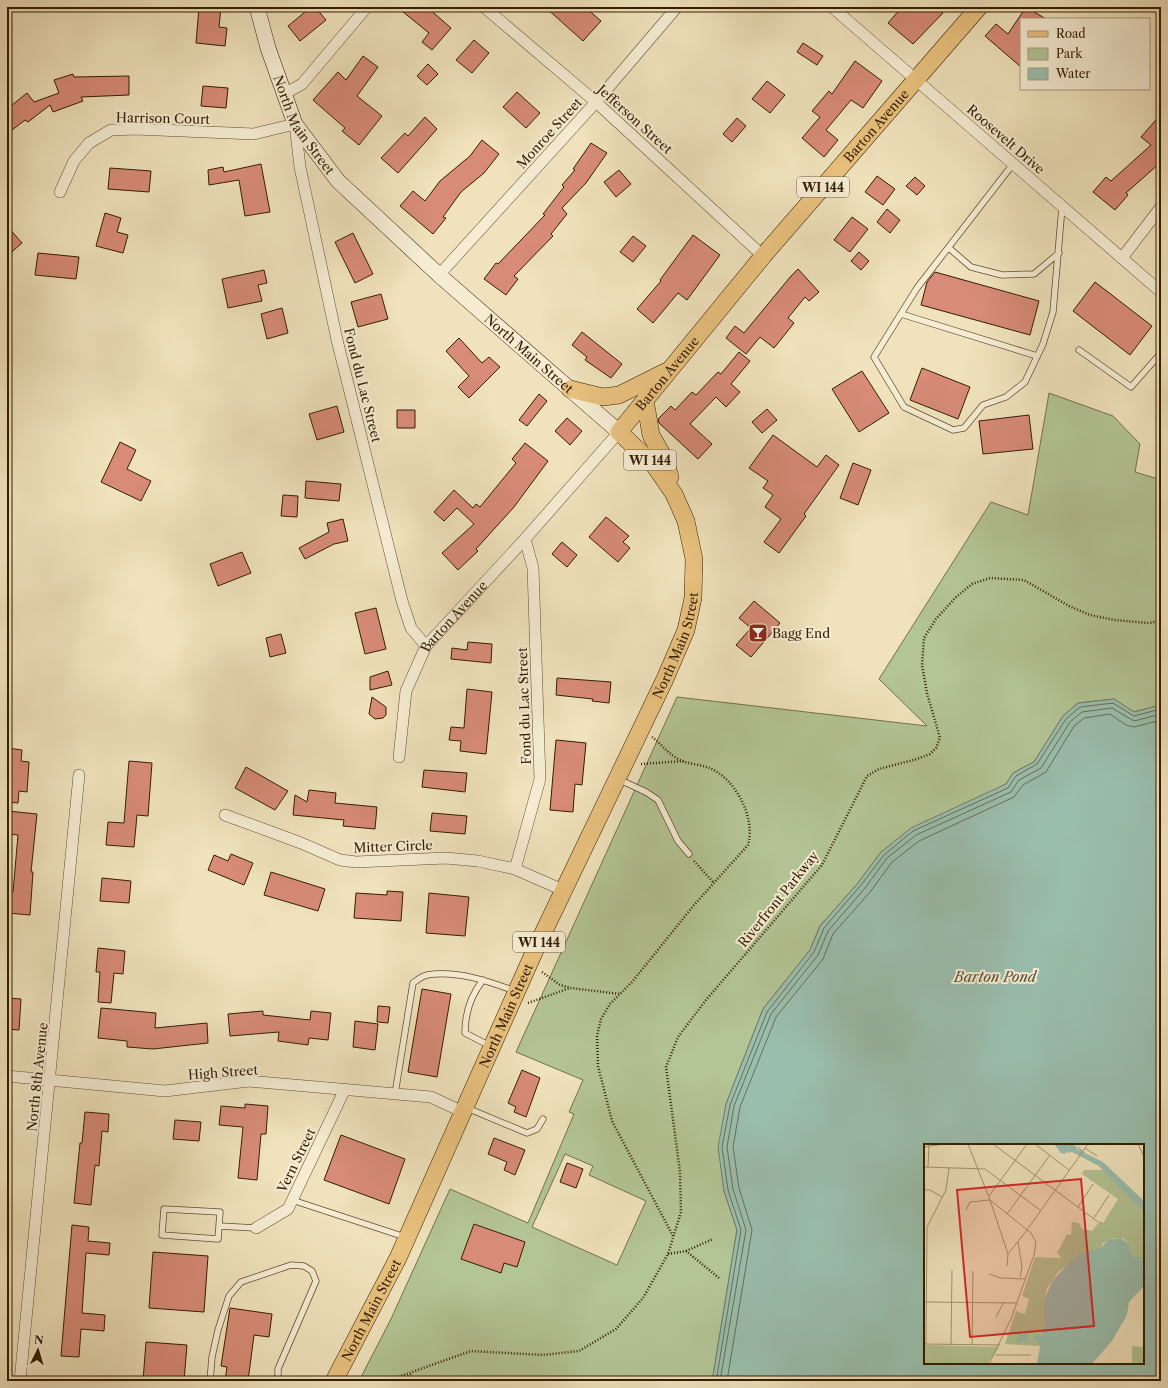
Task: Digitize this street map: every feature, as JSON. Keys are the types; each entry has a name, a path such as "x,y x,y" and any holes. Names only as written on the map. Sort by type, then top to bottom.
{"main road":[{"name":"North Main Street","path":"257,7 268,48 295,124 338,181 439,276 619,432 654,465 674,494 686,521 694,559 693,598 686,630 642,728 530,963 407,1238 334,1381"},
{"name":"Barton Avenue","path":"619,432 763,256 978,7"},
{"path":"570,389 603,397 619,395 670,369"},
{"path":"645,400 651,435 665,460 674,494"}],"street":[{"path":"284,94 302,84 367,7"},
{"name":"Jefferson Street","path":"484,7 596,102 763,256"},
{"name":"Monroe Street","path":"439,276 596,102 677,7"},
{"name":"Roosevelt Drive","path":"832,7 1161,292"},
{"name":"Harrison Court","path":"60,192 74,162 88,143 111,130 135,129 254,134 295,124"},
{"name":"Fond du Lac Street","path":"295,124 300,167 336,333 397,578 411,628 426,646"},
{"path":"1122,258 1161,207"},
{"name":"Barton Avenue","path":"399,757 406,691 426,646 525,539 619,432"},
{"name":"Fond du Lac Street","path":"515,869 540,779 533,568 525,539"},
{"name":"North 8th Avenue","path":"20,1381 51,1081 79,775"},
{"name":"Mitter Circle","path":"224,815 301,843 340,860 356,862 446,858 515,869 565,891"},
{"name":"High Street","path":"7,1076 165,1090 249,1081 431,1097 464,1109"},
{"name":"Vern Street","path":"256,1228 288,1209 345,1089"}],"lane":[{"path":"1014,164 917,288 874,357 904,408 954,430 964,428 983,405 1006,398 1026,382 1053,312 1062,206"},
{"path":"948,248 971,267 1002,275 1034,274 1059,253"},
{"path":"901,314 1037,356"},
{"path":"1079,350 1131,387 1161,354"},
{"path":"621,772 658,800 678,841 689,854"},
{"path":"395,1094 413,982 426,975 450,975 483,980 517,992"},
{"path":"483,980 475,990 472,998 465,1020 465,1033 492,1048"},
{"path":"464,1109 527,1133 537,1129 543,1119"},
{"path":"292,1200 407,1238"},
{"path":"164,1209 220,1212 219,1226 218,1238 162,1235 164,1209"},
{"path":"219,1226 256,1228"},
{"path":"210,1381 212,1357 218,1330 229,1296 241,1282 291,1265 304,1266 312,1271 316,1281 278,1369 278,1381"}],"path":[{"name":"Riverfront Parkway","path":"387,1381 471,1351 543,1355 579,1351 616,1329 643,1298 668,1254 681,1212 680,1172 666,1067 678,1037 706,1000 822,865 867,776 879,768 917,759 930,754 936,748 940,738 922,665 924,638 936,619 955,598 972,584 990,578 1024,580 1069,606 1090,615 1116,620 1148,623 1161,621"},
{"path":"642,728 675,757 684,761 708,767 724,777 733,787 748,816 751,834 748,845 714,883 632,982 610,1004 601,1019 597,1036 598,1066 603,1091 612,1121 673,1237"},
{"path":"621,772 684,761"},
{"path":"689,854 714,883"},
{"path":"530,963 560,984 571,988 620,994"},
{"path":"509,1009 571,988"},
{"path":"668,1254 686,1251 713,1239"},
{"path":"686,1251 719,1278"},
{"name":"Riverfront Parkway","path":"404,1381 411,1373"}],"green space":[{"path":"1049,393 1113,416 1140,444 1135,472 1161,480 1161,705 1134,712 1114,699 1078,703 1063,716 1034,762 1013,773 1006,784 881,852 858,883 820,926 810,950 763,1009 726,1104 724,1191 737,1230 713,1376 708,1381 359,1381 391,1319 450,1189 528,1223 574,1114 569,1112 583,1080 516,1052 677,697 927,726 879,679 991,502 1028,515","holes":["565,1154 593,1166 589,1175 646,1201 617,1265 532,1227"]}],"water":[{"name":"Barton Pond","path":"1114,699 1134,712 1161,705 1161,1381 708,1381 713,1376 737,1230 724,1191 718,1147 726,1104 763,1009 810,950 820,926 858,883 881,852 911,828 1006,784 1013,773 1034,762 1063,716 1078,703"}],"building":[{"path":"199,7 221,7 219,27 227,28 225,46 196,43"},
{"path":"311,7 315,7 326,20 300,41 288,26"},
{"path":"397,7 427,7 451,28 432,50 422,42 429,33"},
{"path":"545,7 585,7 601,21 583,41"},
{"path":"902,7 937,7 943,13 913,44 888,23"},
{"path":"1026,7 1044,18 1020,18 1020,66 985,36 996,24 1008,34"},
{"path":"474,40 489,53 472,73 456,60"},
{"path":"803,43 823,56 817,65 797,52"},
{"path":"363,56 378,67 357,96 382,116 359,145 342,131 345,128 313,100 338,72 346,80"},
{"path":"855,61 882,81 863,108 851,100 826,130 838,140 824,157 802,138 820,117 812,111 829,91 832,94"},
{"path":"428,64 438,74 427,85 417,76"},
{"path":"73,74 74,77 129,76 129,95 81,97 83,101 53,112 50,105 28,122 25,120 7,134 7,109 27,93 34,102 59,93 54,80"},
{"path":"767,81 785,95 770,113 752,99"},
{"path":"203,86 228,88 226,108 201,106"},
{"path":"517,92 540,113 526,128 503,107"},
{"path":"1161,114 1161,162 1126,193 1128,195 1115,210 1093,192 1106,177 1111,181 1151,145 1141,137"},
{"path":"425,117 437,129 398,173 381,158 405,133 408,136"},
{"path":"737,118 746,126 732,142 723,134"},
{"path":"482,140 499,154 484,173 461,192 443,217 446,218 433,234 400,206 413,191 425,201 440,181 470,156"},
{"path":"591,143 607,153 586,183 562,208 567,214 551,234 553,236 514,276 518,279 506,295 484,279 496,263 498,264 545,215 543,214 564,187 562,185 575,170 573,169"},
{"path":"261,164 270,212 245,216 239,180 209,185 208,170 223,167 224,172"},
{"path":"110,168 151,171 149,192 108,189"},
{"path":"619,170 631,184 616,197 604,182"},
{"path":"877,176 895,189 883,205 865,192"},
{"path":"915,177 925,186 917,195 906,186"},
{"path":"887,209 900,220 890,233 877,222"},
{"path":"105,213 121,218 117,232 128,235 123,253 96,246"},
{"path":"852,217 868,229 850,252 834,240"},
{"path":"7,226 22,243 7,256"},
{"path":"353,233 373,274 355,283 335,242"},
{"path":"693,235 720,255 687,300 678,293 653,323 637,309 661,281 660,280"},
{"path":"633,236 646,246 633,262 620,252"},
{"path":"859,252 869,261 861,270 851,261"},
{"path":"38,253 79,257 76,279 35,275"},
{"path":"798,269 819,292 809,301 805,297 788,318 794,323 774,348 760,337 746,354 726,338 735,326 744,333"},
{"path":"264,270 267,283 258,285 262,301 228,308 222,279"},
{"path":"935,272 1039,301 1030,335 921,305 927,282"},
{"path":"1095,282 1152,326 1130,355 1073,311"},
{"path":"381,294 388,319 358,327 351,302"},
{"path":"282,308 288,333 267,339 261,314"},
{"path":"582,332 622,364 611,378 585,360 587,357 572,345"},
{"path":"459,338 482,363 489,357 500,367 469,398 458,387 469,376 446,351"},
{"path":"739,352 750,361 731,384 740,392 726,407 716,397 690,424 712,444 698,459 659,423 658,419 671,406 675,410 692,392 696,395 718,372 721,374"},
{"path":"922,368 970,387 958,419 910,400"},
{"path":"862,371 889,413 859,432 832,389"},
{"path":"539,394 547,401 527,426 519,420"},
{"path":"337,406 344,432 317,440 309,414"},
{"path":"767,409 777,420 762,433 752,422"},
{"path":"397,410 415,410 415,428 397,428"},
{"path":"1029,415 1033,449 983,454 979,421"},
{"path":"567,418 582,431 570,445 555,431"},
{"path":"773,435 817,467 826,455 839,465 804,514 806,516 779,553 764,542 781,519 765,507 773,495 763,488 768,481 749,468"},
{"path":"120,442 136,450 127,469 151,481 141,501 101,482"},
{"path":"525,443 548,461 514,507 476,549 478,551 458,570 442,553 474,524 457,508 444,521 434,512 454,490 473,508 476,504 480,507 516,463 512,459"},
{"path":"853,463 871,470 858,505 840,498"},
{"path":"306,481 341,484 339,501 305,498"},
{"path":"283,495 298,496 297,517 281,516"},
{"path":"606,517 629,536 623,542 630,548 618,562 589,537"},
{"path":"343,519 348,541 334,544 305,559 299,548 329,532 327,523"},
{"path":"562,542 577,555 567,567 552,554"},
{"path":"242,552 251,573 218,586 210,564"},
{"path":"754,601 780,623 751,657 736,645 751,628 739,618"},
{"path":"376,608 386,649 365,654 355,613"},
{"path":"281,634 286,653 270,657 266,638"},
{"path":"468,642 492,644 491,663 451,659 452,648 467,650"},
{"path":"388,671 392,685 370,690 370,677"},
{"path":"557,678 611,682 609,703 592,701 593,699 556,695"},
{"path":"467,689 492,692 486,754 460,751 461,741 449,740 451,727 464,728"},
{"path":"372,697 386,707 386,715 383,718 375,719 369,714"},
{"path":"556,740 586,743 582,785 575,784 573,812 550,810"},
{"path":"7,748 22,750 21,761 29,762 27,792 19,791 18,803 7,802"},
{"path":"129,761 152,763 148,816 137,815 134,847 106,845 108,822 124,823"},
{"path":"246,767 288,791 275,810 235,788"},
{"path":"424,770 467,773 465,792 422,787"},
{"path":"309,790 336,793 335,803 377,807 375,829 343,826 344,820 293,815 295,795 307,802"},
{"path":"8,811 37,814 31,872 33,872 30,915 7,913 7,891 13,892 18,835 7,834"},
{"path":"432,813 467,816 465,834 430,831"},
{"path":"231,854 253,863 244,885 208,870 214,855 228,861"},
{"path":"271,872 325,889 318,911 264,895"},
{"path":"102,878 131,881 129,903 100,901"},
{"path":"387,891 403,892 401,921 354,918 356,893 387,895"},
{"path":"429,893 469,897 465,936 426,933"},
{"path":"98,948 125,951 123,974 114,973 111,1003 98,1002 100,972 96,972"},
{"path":"422,989 451,994 437,1077 408,1072"},
{"path":"7,998 21,999 19,1030 7,1029"},
{"path":"378,1006 390,1007 388,1023 377,1022"},
{"path":"101,1008 156,1013 155,1028 207,1023 208,1043 153,1049 127,1047 127,1041 98,1038"},
{"path":"263,1011 263,1015 310,1020 311,1011 331,1013 328,1040 309,1038 308,1045 278,1041 279,1032 230,1036 228,1014"},
{"path":"355,1021 378,1024 375,1050 353,1047"},
{"path":"522,1070 540,1078 526,1117 514,1112 516,1107 508,1103"},
{"path":"245,1104 268,1106 266,1134 261,1134 257,1180 238,1178 243,1127 219,1125 221,1106 245,1108"},
{"path":"85,1112 109,1114 108,1132 102,1131 99,1166 95,1165 91,1205 74,1203 80,1143 82,1143"},
{"path":"175,1120 201,1122 199,1141 173,1139"},
{"path":"341,1135 405,1159 389,1204 324,1180"},
{"path":"494,1138 525,1150 515,1175 504,1170 507,1162 488,1154"},
{"path":"567,1163 583,1169 576,1188 560,1182"},
{"path":"474,1224 525,1242 517,1267 504,1263 501,1273 461,1259"},
{"path":"72,1225 89,1227 88,1241 110,1243 109,1255 86,1253 82,1313 105,1315 104,1331 81,1329 79,1357 61,1356"},
{"path":"153,1252 208,1256 204,1312 149,1308"},
{"path":"230,1308 272,1314 269,1337 254,1335 248,1381 225,1381 227,1367 221,1366"},
{"path":"146,1342 187,1345 184,1381 143,1381"}],"place":[{"name":"Bagg End","path":"758,633"}]}
